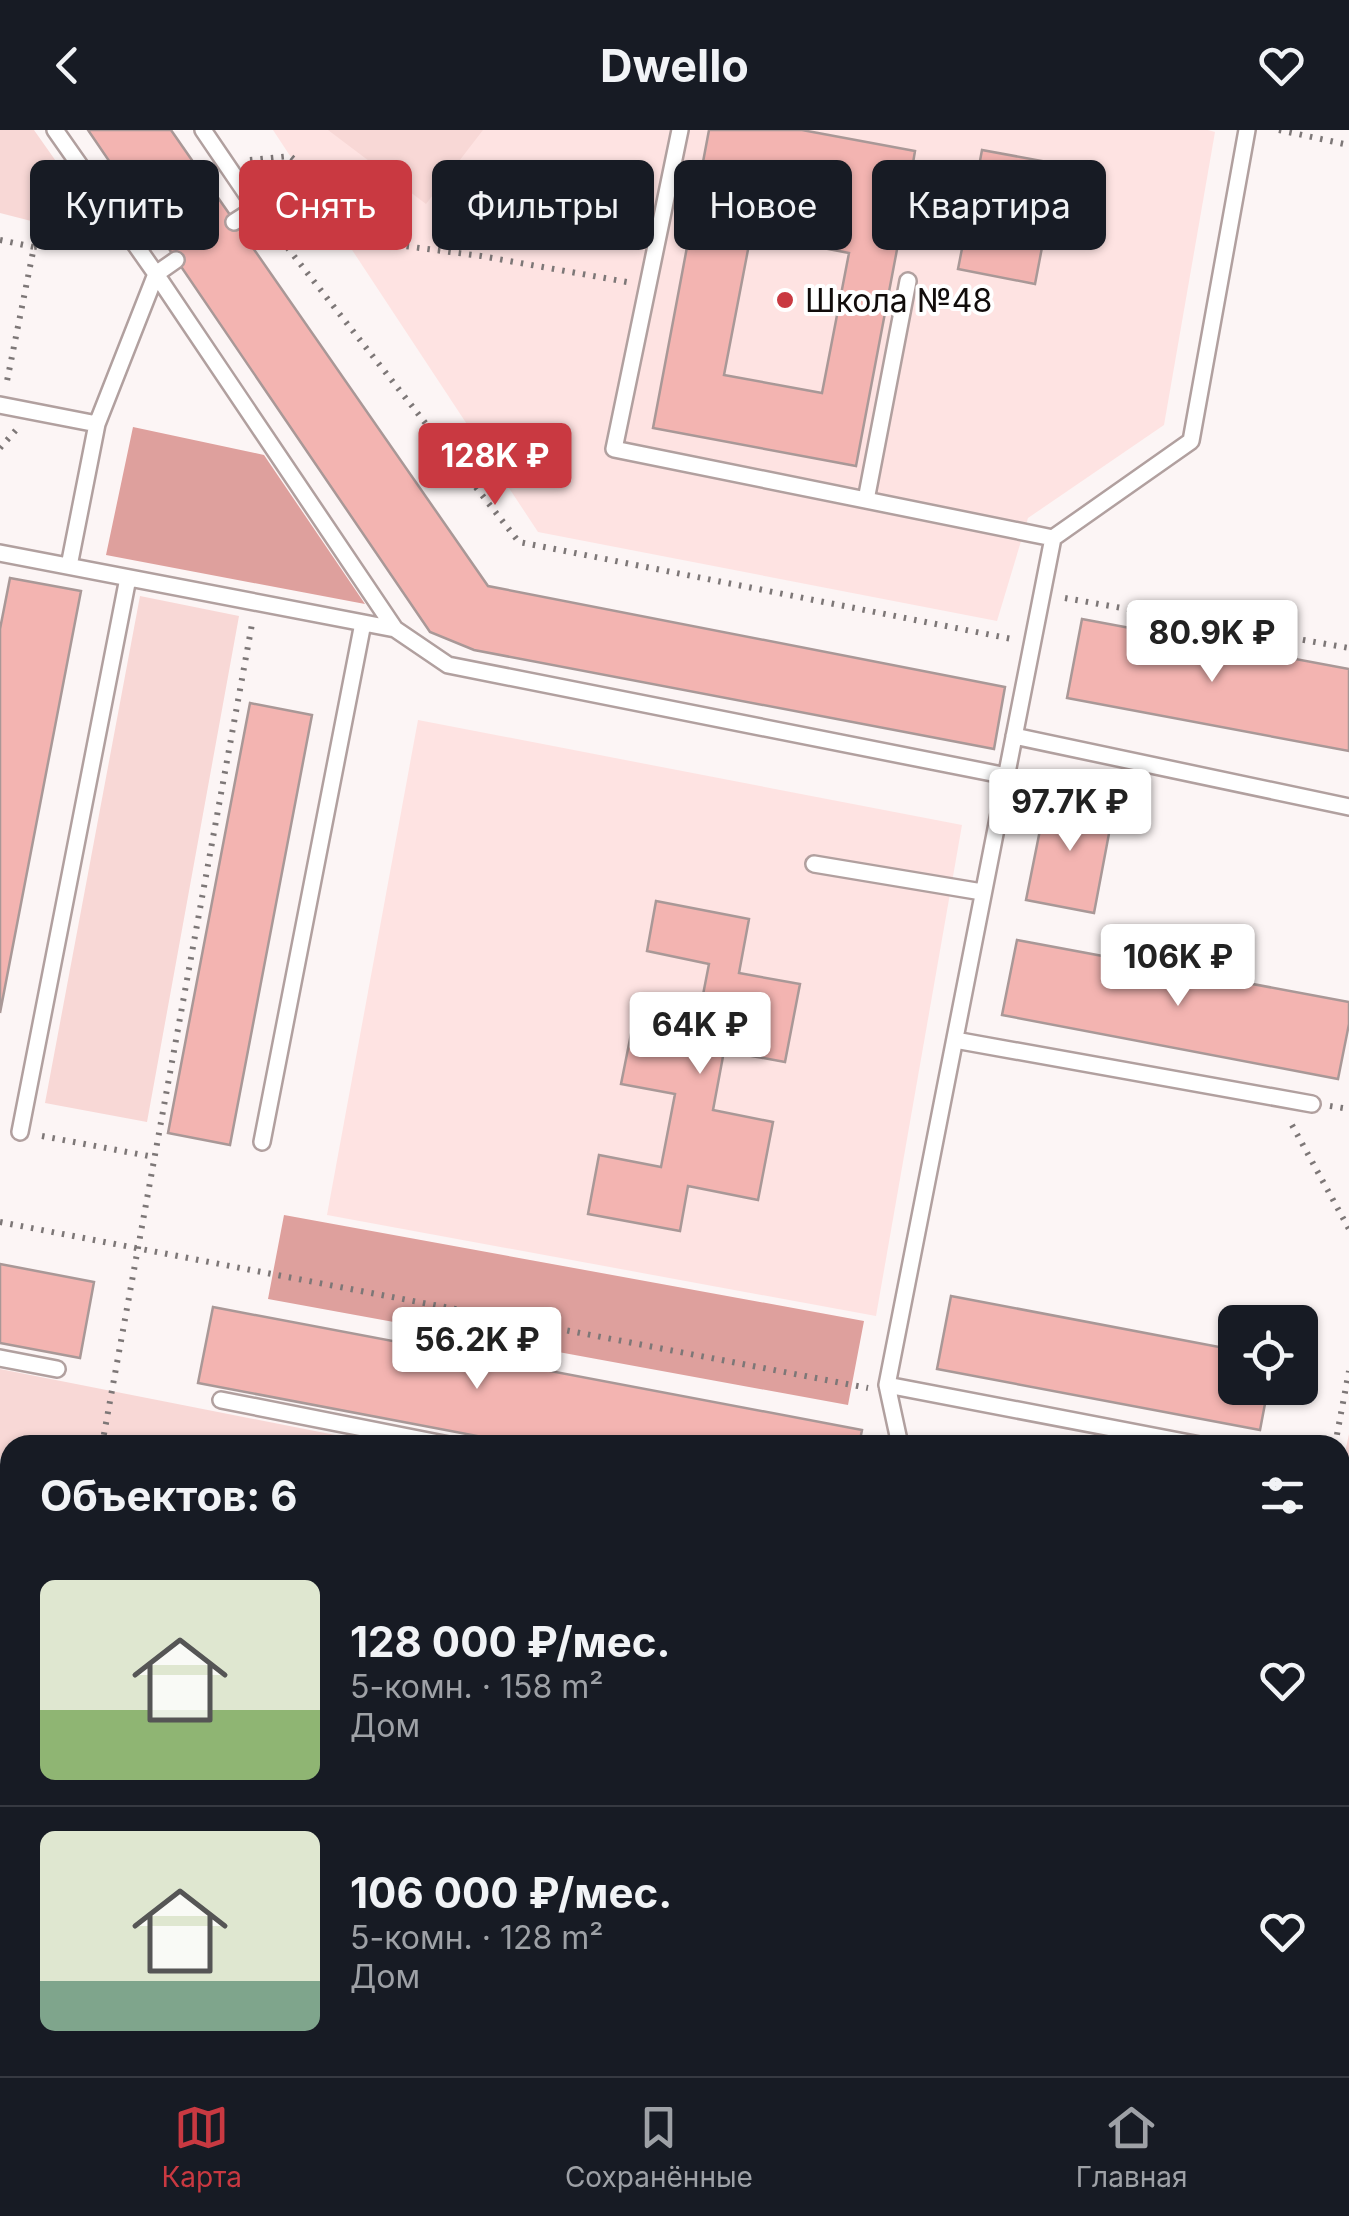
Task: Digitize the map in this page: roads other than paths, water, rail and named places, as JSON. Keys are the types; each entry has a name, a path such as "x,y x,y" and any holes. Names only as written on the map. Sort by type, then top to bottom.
{"lane":[{"path":"55,130 394,629 448,666 1006,776"},
{"path":"203,130 256,208 234,222"},
{"path":"680,130 614,449 1053,538"},
{"path":"898,1435 888,1388 1053,538 1190,442 1247,130"},
{"path":"69,566 97,424 156,274 176,260"},
{"path":"866,500 908,282"},
{"path":"1,406 97,424"},
{"path":"0,554 394,629"},
{"path":"20,1132 128,578"},
{"path":"262,1142 363,623"},
{"path":"1014,736 1349,807"},
{"path":"814,864 982,892"},
{"path":"955,1040 1312,1104"},
{"path":"0,1358 56,1369"},
{"path":"888,1388 1145,1435"},
{"path":"221,1400 399,1435"}],"place":[{"name":"Школа №48","path":"785,300"}]}
